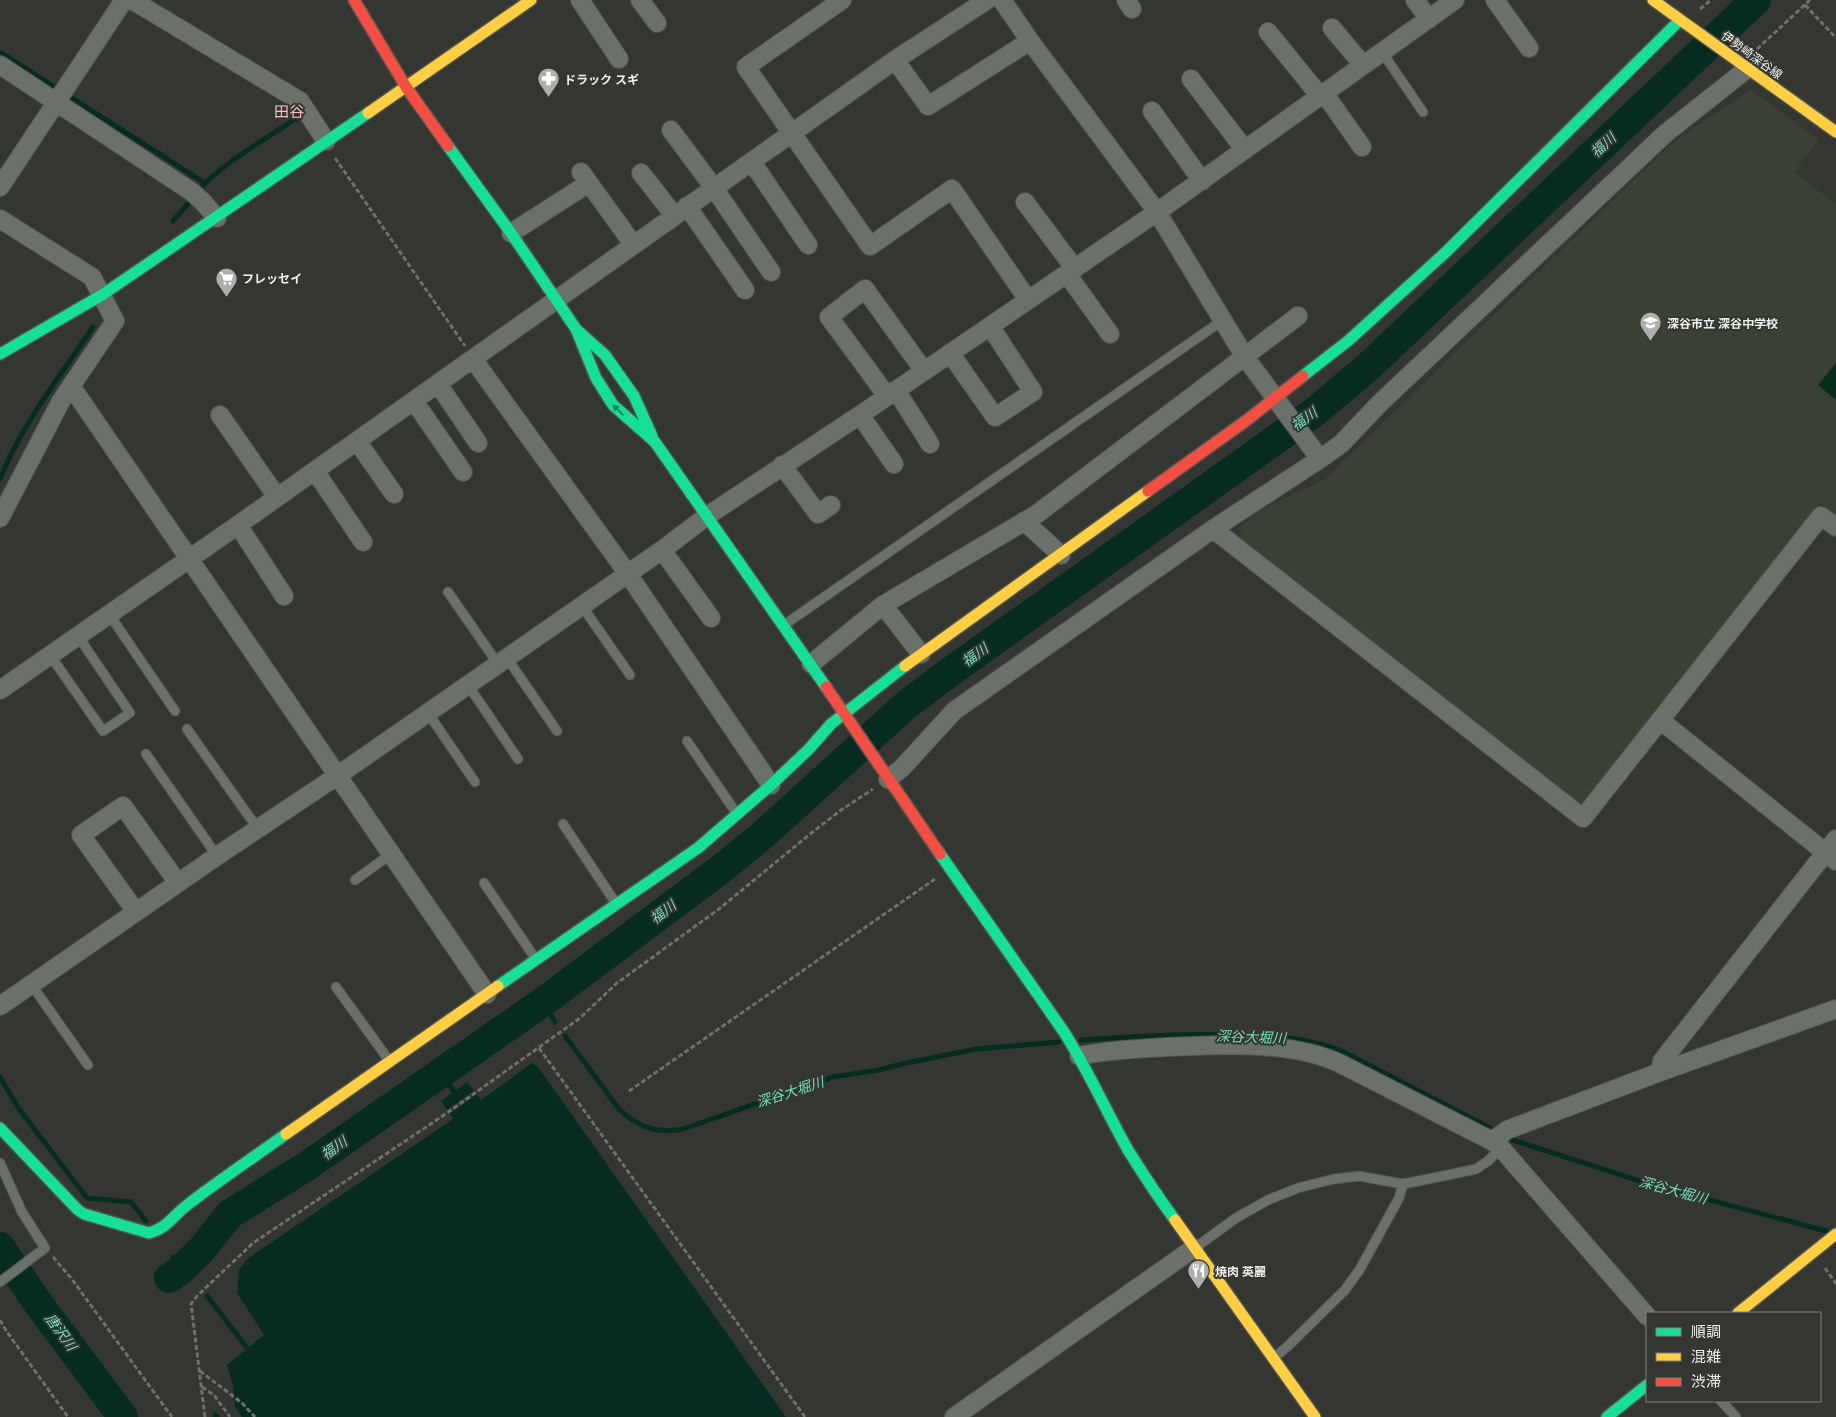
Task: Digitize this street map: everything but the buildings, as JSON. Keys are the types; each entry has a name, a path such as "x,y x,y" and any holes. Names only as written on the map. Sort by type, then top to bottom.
{"street":[{"path":"0,187 124,0"},
{"path":"132,0 300,101 330,149"},
{"path":"354,0 406,86 511,233 576,330 596,378 613,405 654,442"},
{"path":"0,354 102,295 217,218 330,149 406,86 531,0"},
{"path":"580,0 619,59"},
{"path":"640,0 656,23"},
{"path":"842,0 746,67 870,246 952,189 1028,300"},
{"path":"0,690 277,498 895,60 987,0"},
{"path":"1002,0 1030,41 1157,212 1245,357 1317,454"},
{"path":"1415,0 1429,19"},
{"path":"0,1006 178,882 428,713 662,550 707,516 860,415 1202,181 1455,0"},
{"path":"1495,0 1529,48"},
{"name":"伊勢崎深谷線","path":"1653,0 1836,132"},
{"path":"0,1128 84,1214 150,1234 162,1230 184,1208 389,1062 698,848 809,750 831,724 846,718 921,654 1277,400 1348,341 1444,253 1685,23"},
{"path":"1332,28 1363,65"},
{"path":"1268,32 1322,95 1362,147"},
{"path":"895,60 928,106 1030,41"},
{"path":"0,65 192,192 217,218"},
{"path":"884,774 902,768 954,710 1317,454 1341,444 1380,403 1741,65"},
{"path":"1191,79 1245,150"},
{"path":"1152,112 1202,181"},
{"path":"671,130 714,188 771,272"},
{"path":"752,162 808,245"},
{"path":"641,173 680,211 744,290"},
{"path":"511,233 585,178 633,244"},
{"path":"1025,202 1110,334"},
{"path":"0,219 92,277 114,321 61,402 0,518"},
{"path":"924,371 865,290 829,317 892,393 930,444"},
{"path":"811,664 883,604 1037,514 1298,316"},
{"path":"950,353 995,418 1033,392 990,326"},
{"path":"576,330 605,355 634,396 654,442 811,664 884,774 1064,1032 1128,1149 1153,1190 1315,1417"},
{"path":"474,359 628,574 771,785"},
{"path":"438,384 478,443"},
{"path":"71,386 487,994"},
{"path":"414,401 463,472"},
{"path":"220,415 277,498"},
{"path":"860,415 894,464"},
{"path":"357,441 394,494"},
{"path":"782,465 818,514 831,505"},
{"path":"315,471 363,542"},
{"path":"1213,529 1583,818 1821,516 1836,527"},
{"path":"1024,521 1061,555"},
{"path":"238,525 284,596"},
{"path":"662,550 711,618"},
{"path":"883,604 921,654"},
{"path":"1660,720 1833,851 1662,1061 1660,1072"},
{"path":"136,912 81,835 123,806 178,882"},
{"path":"1496,1145 1507,1130 1660,1072 1836,1009"},
{"path":"1078,1056 1118,1050 1206,1045 1308,1052 1340,1063 1496,1145 1646,1315"},
{"path":"1739,1312 1836,1234"},
{"path":"954,1417 1194,1248"},
{"path":"1607,1417 1646,1386"}],"lane":[{"path":"1382,52 1424,112"},
{"path":"783,626 1223,320"},
{"path":"448,592 557,731"},
{"path":"582,606 630,675"},
{"path":"109,614 175,711"},
{"path":"50,655 103,731 130,714 78,636"},
{"path":"468,685 518,759"},
{"path":"428,713 475,782"},
{"path":"187,729 258,829"},
{"path":"687,741 737,814"},
{"path":"146,754 217,856"},
{"path":"563,824 617,904"},
{"path":"355,880 391,854"},
{"path":"484,883 536,960"},
{"path":"31,984 88,1065"},
{"path":"336,988 389,1062"},
{"path":"1194,1248 1236,1218 1268,1200 1298,1188 1334,1179 1359,1176 1403,1184 1476,1169 1488,1160 1496,1145"},
{"path":"0,1163 22,1212 43,1250 0,1282"},
{"path":"1273,1358 1287,1347 1345,1290 1360,1269 1399,1198 1403,1184"},
{"path":"1722,1402 1736,1417"}],"path":[{"path":"1741,65 1810,0"},
{"path":"1805,5 1836,38"},
{"path":"330,149 474,359"},
{"path":"205,1417 191,1316 191,1304 196,1296 253,1243 447,1113 580,1018 617,983 719,909 884,774"},
{"path":"629,1091 950,869"},
{"path":"539,1048 805,1417"},
{"path":"43,1250 71,1278 172,1417"},
{"path":"0,1320 68,1417"},
{"path":"200,1371 242,1403 255,1417"},
{"path":"202,1387 214,1395 230,1417"}],"shaded area":[{"name":"深谷市立 深谷中学校","path":"1751,90 1819,139 1794,172 1836,204 1836,515 1821,503 1580,808 1240,540 1241,526 1267,506 1324,480 1673,142"},
{"path":"1836,363 1836,400 1818,385"},
{"path":"532,1063 538,1067 786,1417 242,1417 235,1407 233,1386 227,1365 264,1335 237,1293 239,1270 247,1259 453,1119 441,1101 467,1082 481,1100"}],"pier":[{"path":"475,1090 478,1093 448,1115 445,1111"}],"waterway":[{"name":"福川","path":"169,1278 182,1269 202,1249 230,1214 307,1166 543,1002 721,869 765,833 905,706 1317,410 1369,366 1756,0"},
{"path":"0,52 205,183"},
{"path":"199,190 208,180 232,161 297,118"},
{"path":"173,221 192,199"},
{"path":"0,479 30,420 93,327"},
{"name":"深谷大堀川","path":"543,1002 555,1022"},
{"name":"深谷大堀川","path":"1081,1040 1202,1034 1268,1036 1307,1041 1344,1052 1490,1128"},
{"name":"深谷大堀川","path":"565,1036 619,1109 641,1125 665,1131 683,1129 833,1077 879,1070 976,1049 1059,1042"},
{"path":"441,1074 457,1095"},
{"path":"0,1077 19,1109 87,1198 131,1202 146,1221"},
{"name":"深谷大堀川","path":"1513,1140 1646,1183 1826,1231"},
{"name":"唐沢川","path":"0,1247 35,1299 123,1417"},
{"name":"福川","path":"173,1257 182,1269 192,1276"},
{"path":"207,1296 251,1353"}],"traffic: fast":[{"path":"1303,376 1348,341 1445,253 1680,20"},
{"path":"0,354 102,295 368,113"},
{"path":"448,146 511,233 576,329 605,355 634,396 652,436"},
{"path":"576,329 596,378 613,405 655,442 826,687"},
{"path":"498,986 698,848 771,785 809,749 831,724 905,666"},
{"path":"940,854 1064,1032 1128,1150 1175,1220"},
{"path":"0,1128 78,1210 84,1214 149,1233 165,1225 198,1197 286,1134"},
{"path":"1607,1417 1646,1386"}],"traffic: slow":[{"path":"368,113 531,0"},
{"path":"1653,0 1836,132"},
{"path":"905,666 1148,491"},
{"path":"286,1134 498,986"},
{"path":"1175,1220 1315,1417"},
{"path":"1739,1312 1836,1234"}],"traffic: jam":[{"path":"354,0 406,87 448,146"},
{"path":"1148,491 1247,420 1303,376"},
{"path":"826,687 940,854"}],"place":[{"name":"ドラック スギ","path":"548,98"},
{"name":"フレッセイ","path":"226,297"},
{"name":"深谷市立 深谷中学校","path":"1651,342"},
{"name":"焼肉 英麗","path":"1199,1290"}],"district":[{"name":"田谷","path":"289,111"}]}
